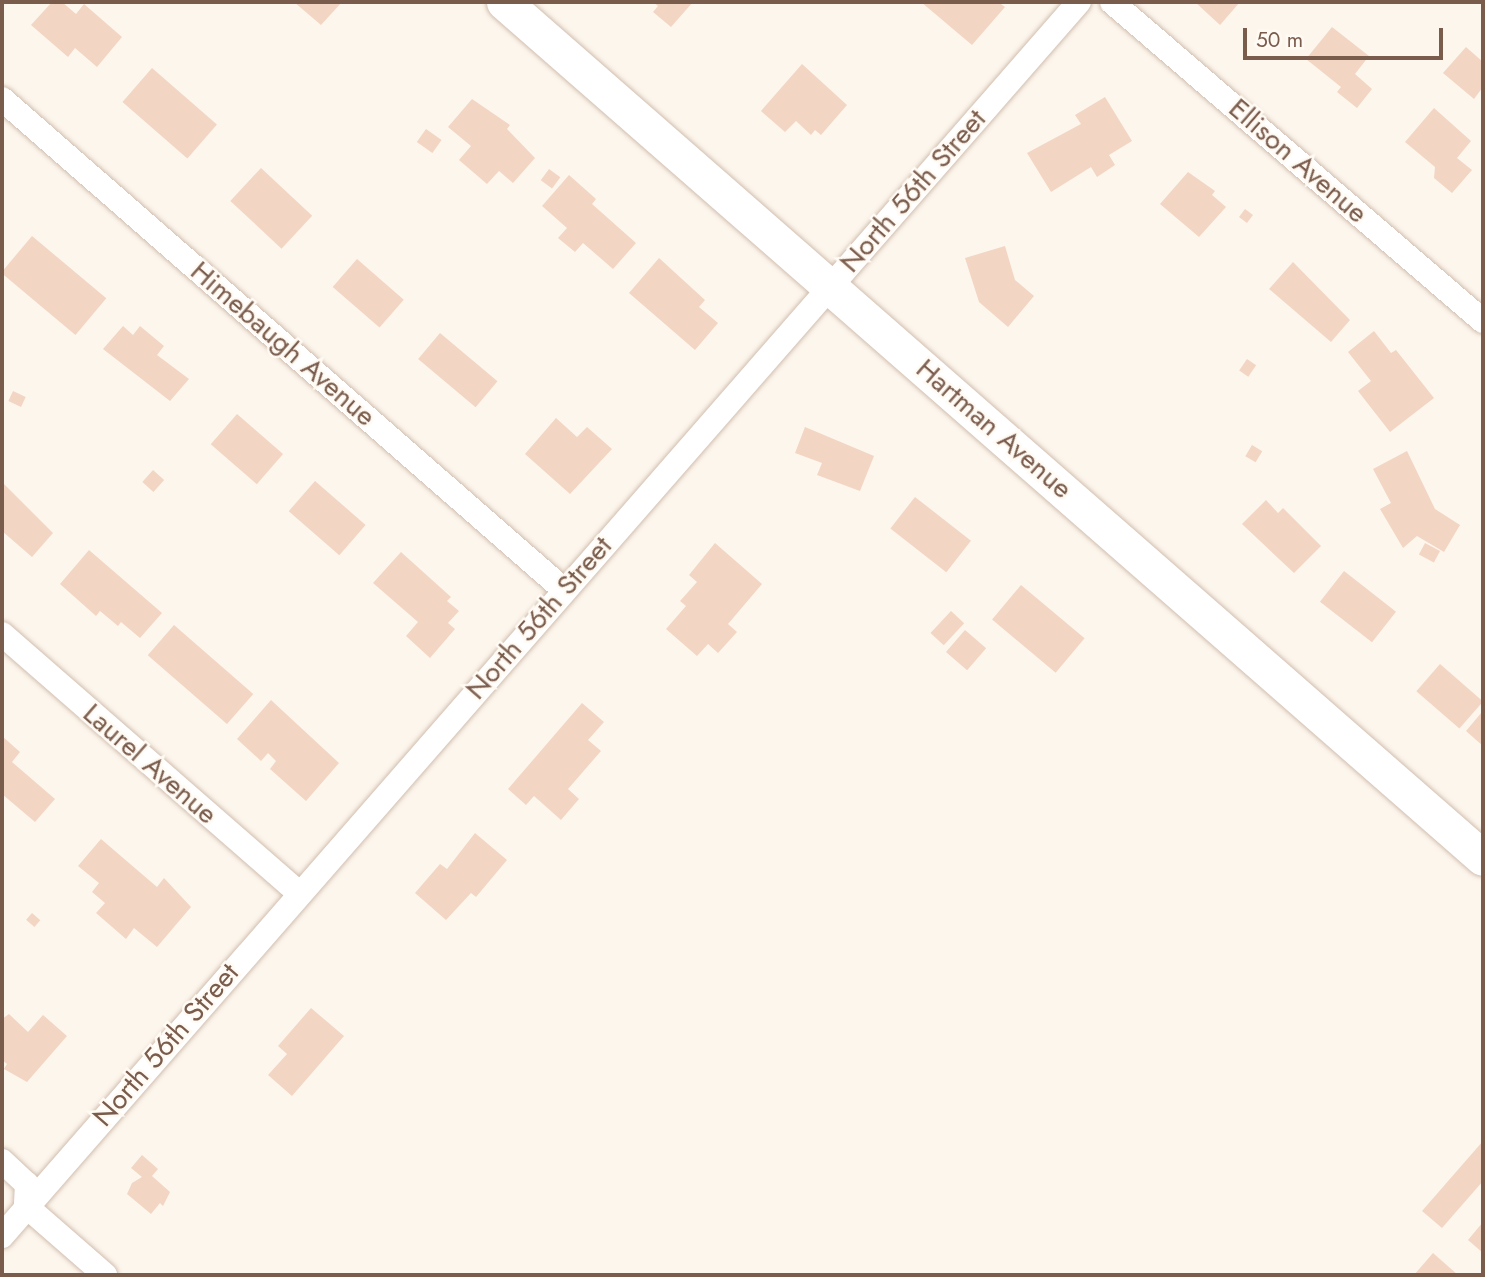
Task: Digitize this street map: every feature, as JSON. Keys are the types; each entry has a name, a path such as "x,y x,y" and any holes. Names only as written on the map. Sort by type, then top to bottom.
{"street":[{"name":"Hartman Avenue","path":"504,2 1483,858"},
{"name":"North 56th Street","path":"2,1236 1079,2"},
{"name":"Ellison Avenue","path":"1112,2 1483,321"},
{"name":"Himebaugh Avenue","path":"2,99 564,590"},
{"name":"Laurel Avenue","path":"2,634 299,893"},
{"path":"2,1161 27,1184 26,1206 105,1275"}],"building":[{"path":"52,2 62,2 76,14 84,4 122,37 97,67 75,48 68,57 31,25"},
{"path":"294,2 342,2 321,25"},
{"path":"653,2 693,2 671,27 653,12 658,6"},
{"path":"921,2 998,2 1005,7 972,45"},
{"path":"1195,2 1240,2 1220,25"},
{"path":"1332,27 1369,56 1355,74 1372,89 1357,108 1337,92 1341,87 1306,59"},
{"path":"1466,47 1483,62 1483,87 1474,99 1443,73"},
{"path":"802,64 847,105 821,135 815,130 811,135 796,121 785,132 761,111"},
{"path":"152,68 217,124 187,158 122,102"},
{"path":"1105,97 1132,141 1109,155 1115,165 1097,177 1091,167 1051,192 1027,153 1081,124 1075,115"},
{"path":"472,99 510,125 507,129 535,158 513,183 499,171 487,184 459,160 471,146 448,127"},
{"path":"1434,108 1471,141 1457,158 1472,170 1452,193 1434,178 1435,167 1405,142"},
{"path":"426,129 442,140 432,153 417,142"},
{"path":"261,168 312,216 282,249 230,201"},
{"path":"549,169 560,177 552,189 541,180"},
{"path":"1188,172 1215,191 1212,195 1226,207 1199,237 1160,204"},
{"path":"569,175 596,199 592,204 636,243 613,269 583,243 575,252 558,238 567,228 542,206"},
{"path":"1245,209 1253,215 1247,223 1239,217"},
{"path":"32,236 106,298 75,335 2,273"},
{"path":"1005,246 1015,280 1034,296 1008,327 979,302 965,258"},
{"path":"659,258 705,300 699,307 718,323 695,350 629,293"},
{"path":"357,259 404,300 380,328 333,287"},
{"path":"1293,262 1350,320 1331,342 1269,289"},
{"path":"123,326 133,335 140,326 164,346 157,355 189,379 170,401 103,349"},
{"path":"1374,331 1391,353 1396,350 1434,398 1390,432 1358,391 1371,381 1348,352"},
{"path":"440,333 497,381 476,407 418,359"},
{"path":"1247,359 1256,365 1248,377 1239,371"},
{"path":"13,391 26,397 21,407 8,401"},
{"path":"237,414 283,454 257,484 211,444"},
{"path":"556,418 577,437 587,427 612,449 570,494 525,454"},
{"path":"805,427 874,456 860,491 817,475 822,463 795,453"},
{"path":"1252,445 1262,451 1256,462 1245,456"},
{"path":"1407,451 1435,509 1460,525 1444,552 1417,536 1403,548 1380,509 1391,503 1373,469"},
{"path":"153,470 164,480 153,492 142,482"},
{"path":"315,481 366,525 339,555 289,511"},
{"path":"2,482 53,533 32,557 2,531"},
{"path":"915,497 971,541 946,572 890,529"},
{"path":"1266,500 1278,513 1283,508 1321,546 1294,573 1242,524"},
{"path":"715,543 762,584 728,624 737,632 718,653 708,644 697,656 666,629 686,606 680,601 697,582 689,575"},
{"path":"1425,543 1440,551 1434,562 1419,554"},
{"path":"89,550 162,613 140,638 121,622 118,626 100,611 96,616 60,584"},
{"path":"401,552 451,597 447,601 459,611 448,623 455,629 430,658 406,636 418,622 373,583"},
{"path":"1344,571 1396,612 1372,642 1320,602"},
{"path":"1021,585 1085,638 1056,673 992,619"},
{"path":"951,611 964,623 944,645 931,633"},
{"path":"174,625 253,694 227,724 148,655"},
{"path":"965,630 986,648 967,670 946,652"},
{"path":"1440,664 1483,701 1459,729 1416,691"},
{"path":"271,700 339,763 306,801 270,769 276,761 268,753 261,761 237,739"},
{"path":"582,703 604,722 588,740 601,751 568,789 579,799 561,820 534,796 526,805 508,789"},
{"path":"1482,712 1483,714 1483,746 1466,731"},
{"path":"2,736 20,752 12,762 55,799 35,822 2,794"},
{"path":"475,833 507,860 476,897 471,893 446,920 415,893 440,864 447,869"},
{"path":"101,839 157,887 164,878 191,907 157,947 134,928 126,939 96,913 105,903 92,892 99,883 78,866"},
{"path":"32,913 40,920 34,927 26,920"},
{"path":"311,1008 344,1036 292,1096 268,1075 287,1054 278,1046"},
{"path":"9,1014 28,1032 43,1015 67,1036 27,1082 4,1069 7,1064 2,1060 2,1019"},
{"path":"1483,1141 1483,1181 1442,1228 1422,1211"},
{"path":"142,1155 158,1169 152,1176 170,1192 163,1206 160,1203 151,1214 127,1194 132,1183 142,1177 131,1168"},
{"path":"1483,1222 1483,1253 1468,1240"},
{"path":"1433,1253 1458,1275 1414,1275"}]}
